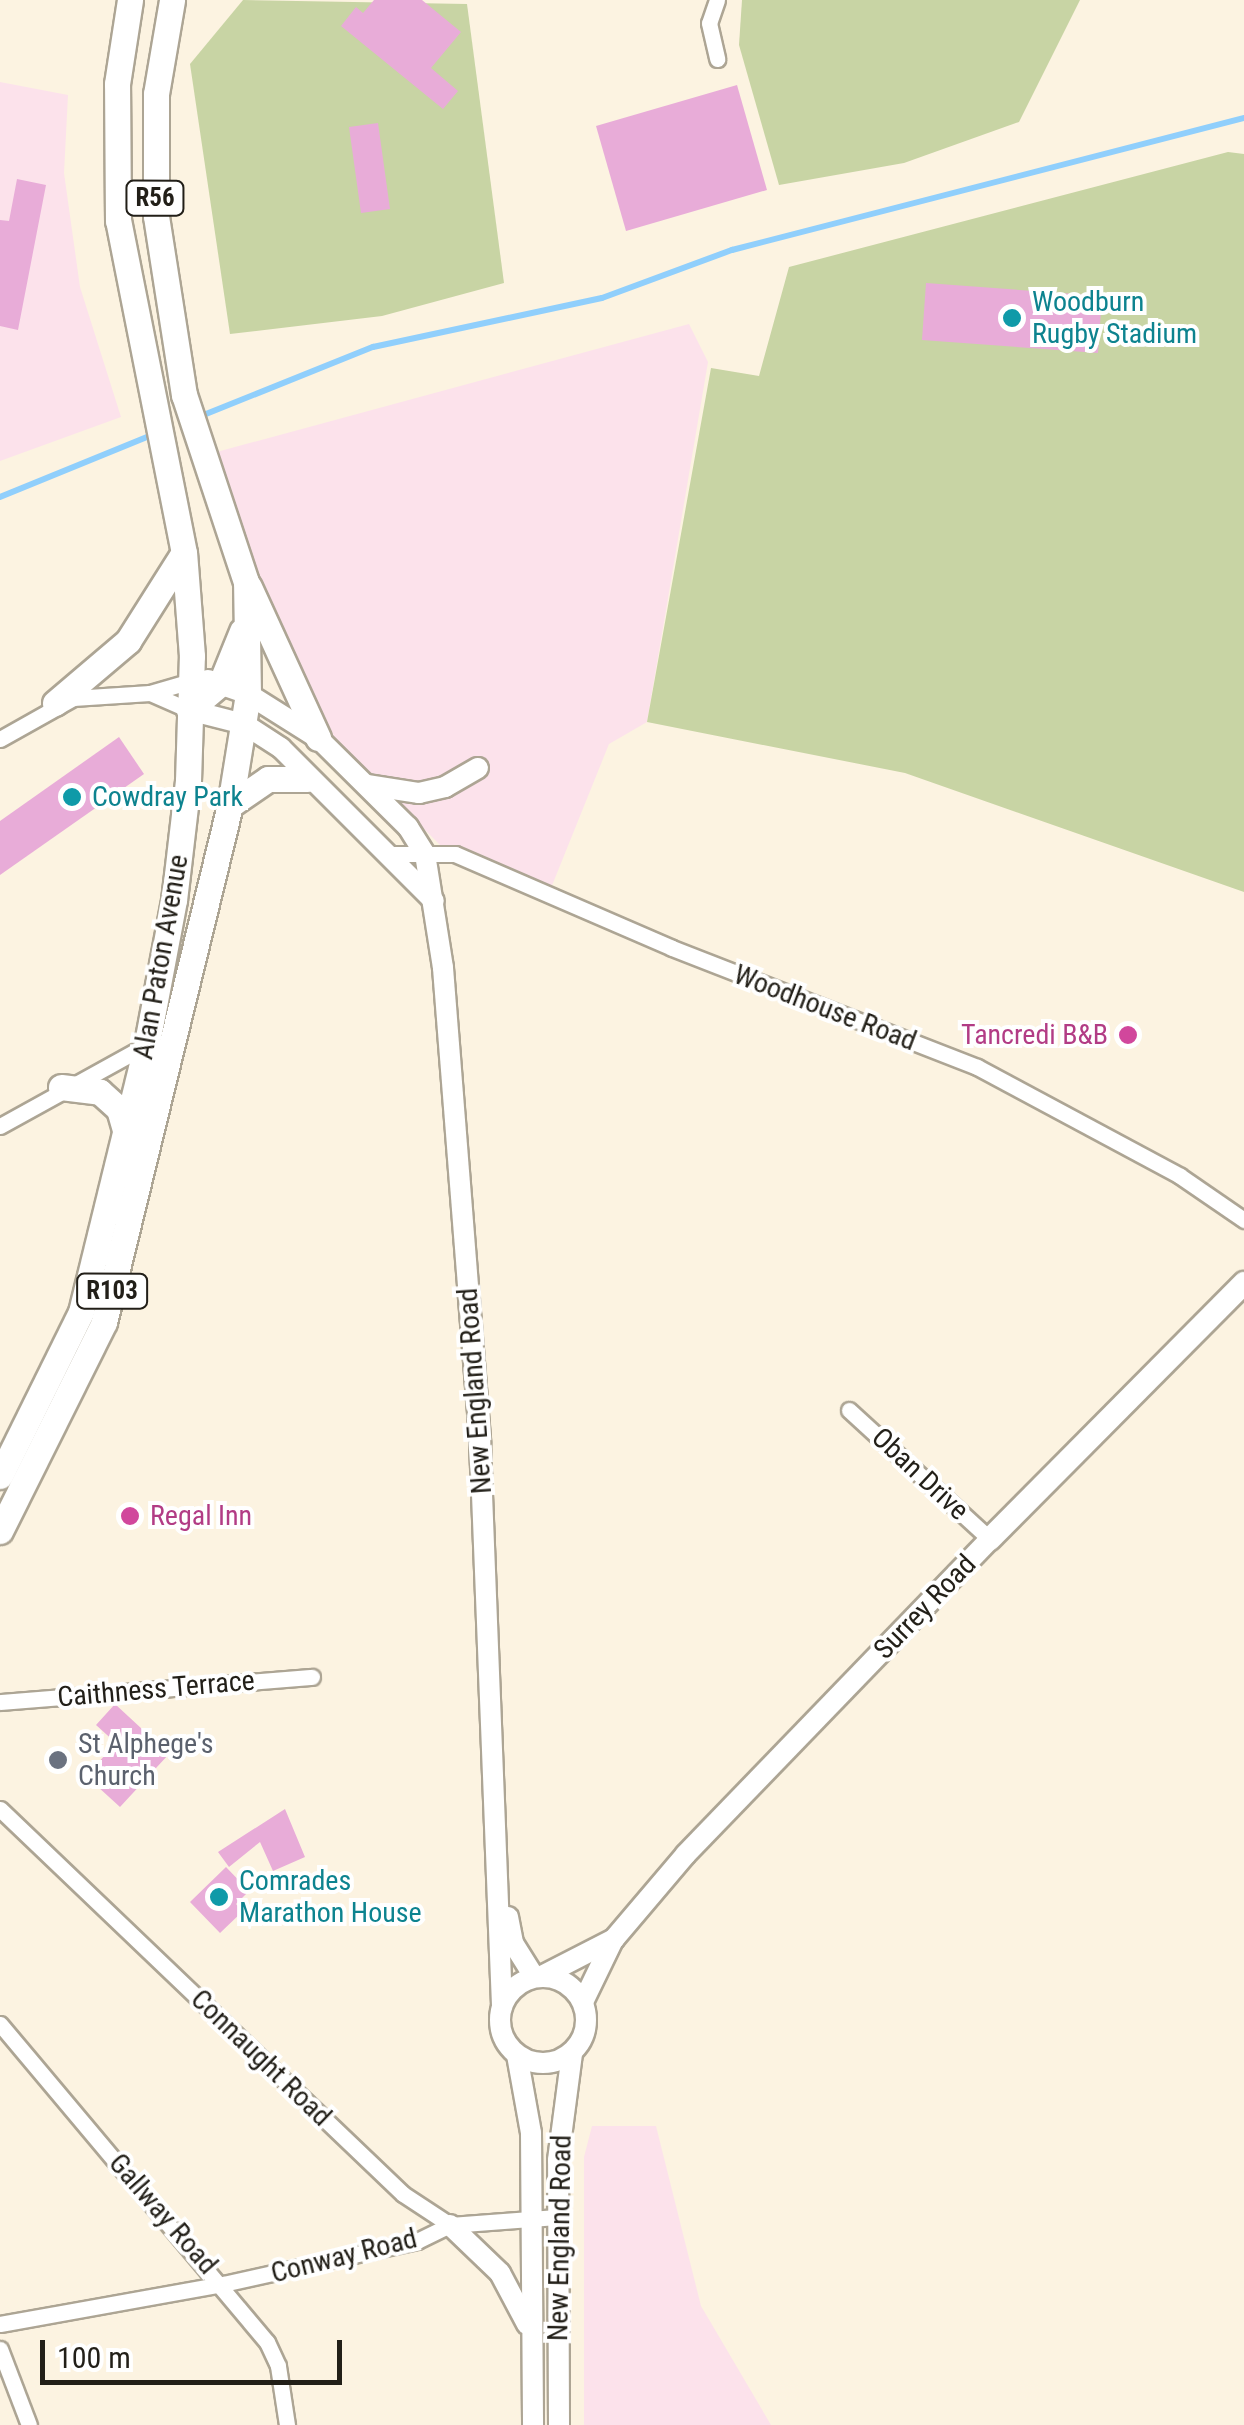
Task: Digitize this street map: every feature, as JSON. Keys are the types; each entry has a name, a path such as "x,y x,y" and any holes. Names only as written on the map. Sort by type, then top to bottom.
{"main road":[{"name":"Alan Paton Avenue","path":"0,1476 81,1312 126,1139 177,881 191,682 184,553 118,221 118,84 130,0"},
{"name":"R56","path":"163,50 172,0"},
{"path":"163,50 185,0"},
{"name":"Alan Paton Avenue","path":"0,1530 104,1322 230,805 248,694 246,582 184,395 156,216 163,50"},
{"path":"55,703 128,641 184,553"},
{"path":"246,582 318,738"},
{"path":"189,710 221,683 246,617"},
{"path":"230,805 268,779 307,778"},
{"path":"60,1087 88,1086 111,1100 126,1120 126,1139"},
{"name":"Surrey Road","path":"990,1539 1244,1283"}],"street":[{"path":"717,0 708,23 717,59"},
{"path":"0,739 55,703 150,694 191,682 221,683"},
{"name":"New England Road","path":"221,683 248,694 318,738 365,784 425,854 434,901 480,1443 502,2006"},
{"path":"150,694 189,710 244,724 281,748 434,901"},
{"path":"365,784 419,793 445,787 478,768"},
{"name":"Woodhouse Road","path":"386,854 455,854 672,948 977,1067 1180,1176 1244,1220"},
{"path":"0,1126 60,1087 174,1034"},
{"name":"Oban Drive","path":"850,1410 990,1539"},
{"name":"Surrey Road","path":"583,2002 614,1938 686,1854 990,1539"},
{"name":"Caithness Terrace","path":"0,1702 312,1677"},
{"name":"Connaught Road","path":"0,1809 403,2194 450,2225"},
{"name":"New England Road","path":"498,1881 514,1943 539,1975"},
{"name":"Surrey Road","path":"539,1975 614,1938"},
{"path":"539,1975 568,1984 583,2002 584,2034 572,2053 540,2063 518,2055 504,2038 502,2006 515,1987 539,1975"},
{"name":"Gallway Road","path":"0,2024 223,2284 273,2352 288,2425"},
{"name":"New England Road","path":"559,2425 556,2217 572,2053"},
{"name":"New England Road","path":"518,2055 531,2133 527,2216 533,2425"},
{"path":"450,2225 527,2216 556,2217"},
{"path":"450,2225 500,2273 531,2330"},
{"name":"Conway Road","path":"0,2324 223,2284 418,2241 450,2225"},
{"path":"0,2349 29,2425"}],"shaded area":[{"path":"0,82 68,95 64,173 80,287 121,417 0,461"},
{"path":"689,324 708,362 647,722 609,744 551,888 443,848 289,694 213,453"},
{"path":"592,2126 656,2126 701,2306 771,2425 584,2425 584,2157"}],"green space":[{"path":"243,0 467,4 504,283 382,316 230,334 190,64"},
{"path":"742,0 1080,0 1019,122 904,163 779,185 739,45"},
{"name":"Woodburn Rugby Stadium","path":"1228,152 1244,154 1244,892 905,773 647,722 711,368 759,376 789,267"}],"building":[{"path":"374,0 422,0 461,32 431,68 458,91 443,109 341,26 356,7 363,13"},
{"path":"737,85 767,190 626,231 596,126"},
{"path":"378,123 390,209 361,213 349,127"},
{"path":"17,179 46,185 18,330 0,326 0,220 9,221"},
{"name":"Woodburn Rugby Stadium","path":"926,283 1102,296 1098,353 922,340"},
{"name":"Cowdray Park","path":"119,737 144,774 0,875 0,821"},
{"path":"115,1704 169,1754 120,1807 86,1776 116,1743 96,1725"},
{"path":"285,1809 305,1857 273,1871 260,1842 229,1867 218,1852"},
{"name":"Comrades Marathon House","path":"226,1867 249,1891 236,1904 243,1911 220,1933 190,1902"}],"waterway":[{"path":"196,418 373,347 602,298 732,250 1244,118"},
{"path":"0,497 152,435"}],"place":[{"name":"Woodburn Rugby Stadium","path":"1012,318"},
{"name":"Cowdray Park","path":"72,797"},
{"name":"Tancredi B&B","path":"1128,1035"},
{"name":"Regal Inn","path":"130,1516"},
{"name":"St Alphege's Church","path":"58,1760"},
{"name":"Comrades Marathon House","path":"219,1897"}]}
